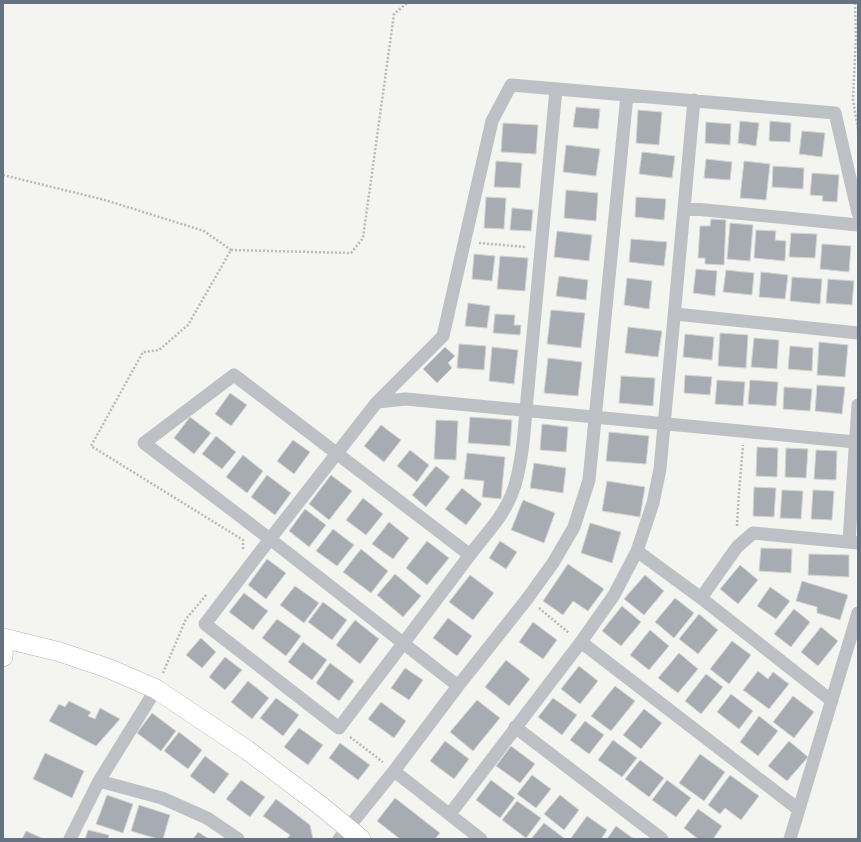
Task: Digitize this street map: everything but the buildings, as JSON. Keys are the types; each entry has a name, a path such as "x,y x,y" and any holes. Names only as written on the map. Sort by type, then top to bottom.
{"street":[{"path":"556,89 526,410 521,457 515,486 502,515 339,728 205,624 378,402 443,336 492,121 511,85 556,89 627,96 694,100 835,114 858,213"},
{"path":"3,657 4,638 60,652 110,669 156,689 247,750 320,806 349,835 394,770 527,599 553,563 574,527 589,480 627,96"},
{"path":"450,814 581,642 614,595 637,551 653,503 660,469 694,100"},
{"path":"685,208 858,225"},
{"path":"675,314 858,333"},
{"path":"458,686 144,443 234,374 470,555"},
{"path":"378,402 406,399 745,433 854,442"},
{"path":"701,598 736,547 753,533 853,543 854,442 858,405"},
{"path":"637,551 701,598 832,701"},
{"path":"790,839 858,613"},
{"path":"581,642 798,809"},
{"path":"70,839 99,781 156,689"},
{"path":"515,727 662,839"},
{"path":"394,770 481,839"},
{"path":"99,781 162,798 207,818 238,839"}],"path":[{"path":"3,175 105,200 204,231 232,250 351,253 363,238 394,14 407,3"},
{"path":"855,3 856,35 853,100 858,129"},
{"path":"465,241 541,248"},
{"path":"232,250 188,325 159,350 143,352 90,446 243,540 243,551"},
{"path":"736,547 739,492 745,433"},
{"path":"156,689 186,619 210,591"},
{"path":"527,599 581,642"},
{"path":"339,728 394,770"}]}
